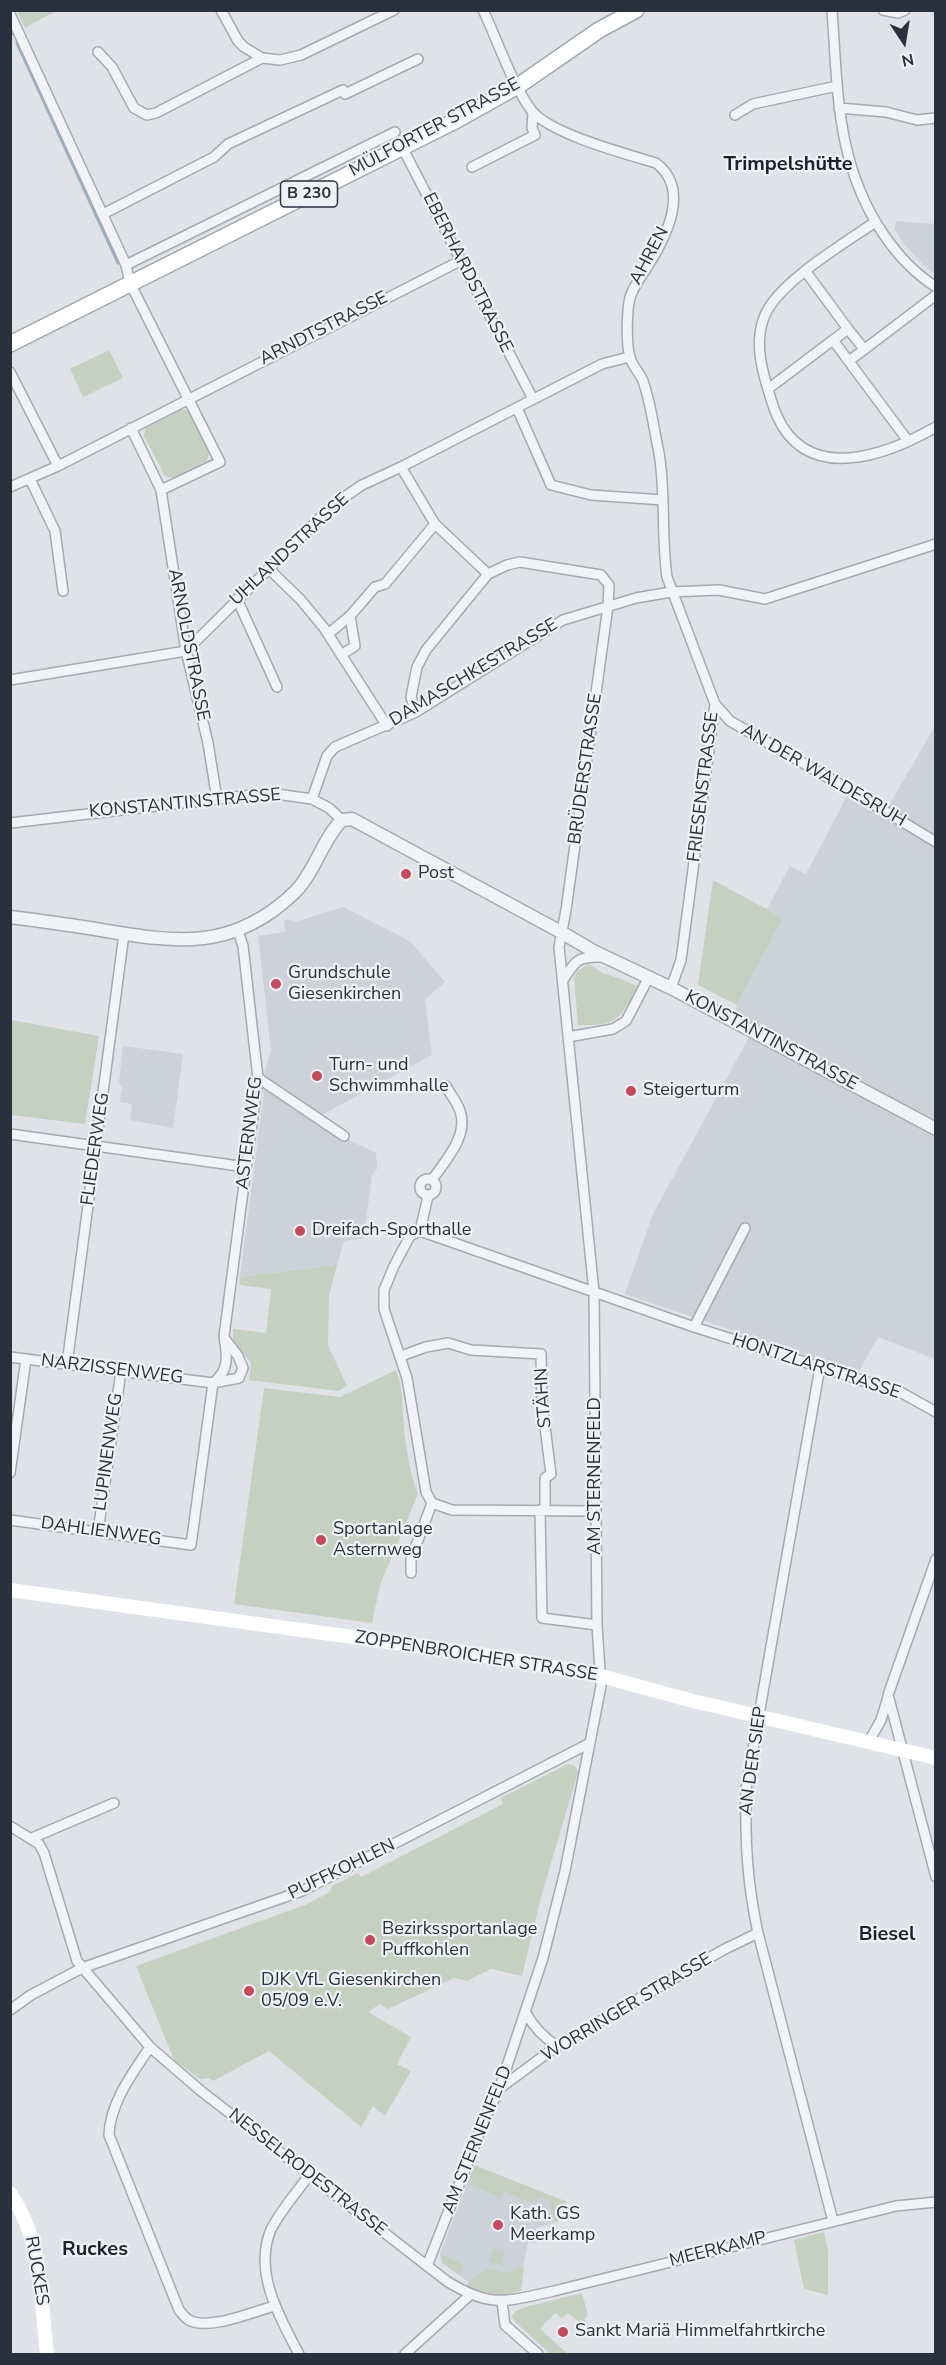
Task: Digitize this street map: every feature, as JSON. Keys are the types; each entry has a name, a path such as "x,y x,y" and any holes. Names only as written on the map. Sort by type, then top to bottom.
{"main road":[{"name":"MÜLFORTER STRASSE","path":"10,344 457,120 518,86 599,30 636,10"},
{"name":"ZOPPENBROICHER STRASSE","path":"10,1590 476,1653 601,1676 936,1758"},
{"name":"RUCKES","path":"12,2200 27,2224 38,2261 47,2355"}],"street":[{"path":"221,10 238,41 253,55 280,60 301,55 394,10"},
{"name":"AHREN","path":"483,10 518,86 533,112 563,131 656,163 665,170 672,183 674,202 665,236 632,291 628,320 629,357 643,381 659,456 664,555 671,592"},
{"path":"832,10 837,86 844,142 860,192 875,222 902,261 936,287"},
{"path":"883,10 898,12 905,10"},
{"path":"10,14 126,265 130,284 220,462 162,490"},
{"path":"99,52 112,67 134,108 147,115 156,113 262,58"},
{"path":"103,214 214,157 228,144 343,90 345,94 418,59"},
{"path":"735,115 753,105 837,86"},
{"path":"839,108 886,112 917,120 936,118"},
{"path":"472,167 535,135 532,128 533,112"},
{"name":"MÜLFORTER STRASSE","path":"126,265 395,132"},
{"name":"EBERHARDSTRASSE","path":"402,147 533,399"},
{"path":"875,222 806,272 771,304 761,326 759,352 768,389 778,418 786,430 804,448 823,457 838,460 867,456 908,441 936,427"},
{"name":"ARNDTSTRASSE","path":"10,486 58,466 460,261"},
{"path":"806,272 864,349"},
{"path":"849,361 936,294"},
{"path":"768,389 848,329"},
{"path":"833,340 908,441"},
{"name":"UHLANDSTRASSE","path":"186,651 333,505 362,485 602,364 629,357"},
{"path":"10,372 58,466"},
{"path":"517,408 551,484 591,495 663,500"},
{"name":"ARNOLDSTRASSE","path":"131,428 162,490 186,651 208,743 217,799"},
{"path":"401,467 435,524 488,574 426,650 417,667 411,697 416,712"},
{"path":"30,479 55,531 63,591"},
{"path":"328,634 350,616 375,587 385,584 435,524"},
{"name":"DAMASCHKESTRASSE","path":"312,799 332,750 416,712 557,623 608,606 671,592 719,590 765,598 936,544"},
{"name":"BRÜDERSTRASSE","path":"488,574 520,562 601,575 609,585 608,606 561,932"},
{"path":"269,569 300,599 328,634 387,726"},
{"name":"FRIESENSTRASSE","path":"671,592 715,704 681,960 671,988"},
{"path":"237,599 277,687"},
{"path":"341,655 355,646 350,616"},
{"path":"10,680 186,651"},
{"name":"AN DER WALDESRUH","path":"715,704 730,721 936,842"},
{"name":"KONSTANTINSTRASSE","path":"10,823 269,793 312,799 329,807 342,820 352,819 604,957 671,988 936,1129"},
{"path":"10,917 124,934 185,940 238,931 266,916 297,890 333,829 342,820"},
{"name":"ASTERNWEG","path":"191,1545 213,1383 225,1370 227,1358 224,1336 258,1077 243,946 238,931"},
{"name":"AM STERNENFELD","path":"427,2266 486,2116 499,2090 543,1958 565,1871 601,1676 597,1625 594,1292 562,981 559,947 561,932"},
{"name":"FLIEDERWEG","path":"67,1364 124,934"},
{"path":"562,981 579,959 589,956 604,957"},
{"path":"568,1037 613,1029 626,1021 649,977"},
{"path":"258,1077 344,1136"},
{"path":"432,1180 457,1144 462,1128 460,1111 446,1086"},
{"path":"10,1134 246,1167"},
{"path":"422,1180 432,1180 436,1184 433,1194 428,1196 423,1194 419,1185 422,1180"},
{"path":"420,1231 428,1196"},
{"path":"694,1327 745,1228"},
{"path":"594,1292 420,1231 410,1236 384,1290 384,1308 401,1356 412,1401 426,1492 432,1503 452,1510 595,1511"},
{"name":"HONTZLARSTRASSE","path":"594,1292 694,1327 902,1393 936,1412"},
{"path":"213,1383 239,1378 243,1368 238,1356 224,1336"},
{"name":"STÄHN","path":"401,1356 426,1347 448,1343 471,1350 541,1354 542,1403 551,1474 545,1478 542,1510"},
{"name":"NARZISSENWEG","path":"10,1357 213,1383"},
{"path":"10,1473 26,1359"},
{"name":"AN DER SIEP","path":"820,1367 747,1789 745,1838 749,1889 758,1933 833,2221"},
{"name":"LUPINENWEG","path":"98,1532 121,1371"},
{"path":"411,1573 411,1559 432,1503"},
{"path":"542,1510 542,1618 597,1625"},
{"name":"DAHLIENWEG","path":"10,1520 191,1545"},
{"path":"868,1743 881,1720 936,1559"},
{"path":"888,1695 935,1875"},
{"name":"PUFFKOHLEN","path":"10,2010 31,1995 82,1968 302,1891 590,1743"},
{"path":"32,1838 114,1803"},
{"path":"10,1826 32,1838 44,1853 77,1961 82,1968"},
{"name":"WORRINGER STRASSE","path":"499,2090 557,2046 723,1950 758,1933"},
{"name":"NESSELRODESTRASSE","path":"82,1968 150,2048 309,2175 427,2266 470,2295 502,2302"},
{"path":"526,2013 533,2026 557,2046"},
{"path":"150,2048 129,2079 110,2119 109,2135 179,2310 188,2320 200,2324 215,2323 273,2306"},
{"path":"299,2355 273,2306 265,2256 270,2231 309,2175"},
{"name":"MEERKAMP","path":"502,2302 896,2206 936,2202"},
{"path":"405,2355 470,2295"},
{"path":"502,2302 505,2325 538,2355"}],"shaded area":[{"path":"896,221 935,224 935,274 922,264 904,244 894,228"},
{"path":"935,726 935,1359 878,1337 858,1373 625,1294 652,1216 754,1028 731,1017 783,918 767,909 790,866 806,874 848,794 884,814"},
{"path":"343,907 410,941 445,982 425,999 432,1055 316,1118 338,1135 376,1153 377,1169 372,1175 364,1238 344,1241 337,1265 240,1277 265,1070 271,1051 258,936 285,932 284,921 288,919 295,922"},
{"path":"123,1046 183,1054 173,1128 130,1120 132,1104 120,1102 122,1088 119,1082"},
{"name":"Kath. GS Meerkamp","path":"474,2165 567,2202 557,2222 536,2228 535,2243 528,2242 520,2288 476,2288 459,2275 463,2264 440,2254"}],"green space":[{"path":"17,11 56,11 25,28"},
{"path":"109,350 123,378 83,397 70,369"},
{"path":"182,409 190,412 209,453 207,461 173,478 165,476 144,436 146,428"},
{"path":"713,880 783,918 737,1005 698,985"},
{"path":"589,964 604,974 638,986 635,1000 630,1000 615,1019 603,1024 578,1025 574,977 577,971"},
{"path":"11,1020 99,1036 85,1124 11,1115"},
{"path":"337,1265 329,1295 328,1345 347,1386 338,1391 249,1380 251,1363 233,1340 233,1329 266,1333 271,1289 239,1285 240,1277"},
{"name":"Sportanlage Asternweg","path":"396,1370 402,1392 408,1455 418,1494 380,1585 372,1623 234,1604 264,1388 340,1397"},
{"name":"Bezirkssportanlage Puffkohlen","path":"568,1764 575,1766 578,1772 541,1897 522,1976 491,1969 467,1981 454,1978 388,2009 380,2004 368,2012 411,2037 397,2064 411,2071 385,2116 373,2106 361,2127 269,2051 213,2081 210,2078 200,2079 174,2060 136,1966 305,1905 330,1892 332,1886 358,1873 361,1877 503,1804 501,1798"},
{"path":"474,2165 567,2202 557,2222 555,2222 550,2208 551,2204 547,2199 541,2197 532,2203 503,2191 499,2201 495,2195 467,2184"},
{"path":"824,2232 828,2251 828,2295 804,2289 794,2240"},
{"path":"493,2249 505,2253 502,2265 489,2262"},
{"path":"440,2254 463,2264 459,2275 442,2263"},
{"path":"524,2267 521,2291 494,2296 474,2292 467,2286 488,2268 507,2273"},
{"path":"582,2293 588,2315 584,2319 593,2334 568,2313 562,2318 555,2313 540,2329 568,2354 551,2354 515,2322 512,2316 522,2308"}],"waterway":[{"path":"10,30 13,34"},
{"path":"17,43 118,263"}],"place":[{"name":"Post","path":"406,874"},
{"name":"Grundschule Giesenkirchen","path":"276,984"},
{"name":"Turn- und Schwimmhalle","path":"317,1076"},
{"name":"Steigerturm","path":"631,1091"},
{"name":"Dreifach-Sporthalle","path":"300,1231"},
{"name":"Sportanlage Asternweg","path":"321,1540"},
{"name":"Bezirkssportanlage Puffkohlen","path":"370,1940"},
{"name":"DJK VfL Giesenkirchen 05/09 e.V.","path":"249,1991"},
{"name":"Kath. GS Meerkamp","path":"498,2225"},
{"name":"Sankt Mariä Himmelfahrtkirche","path":"563,2332"}],"district":[{"name":"Trimpelshütte","path":"788,165"},
{"name":"Biesel","path":"887,1935"},
{"name":"Ruckes","path":"95,2250"}]}
